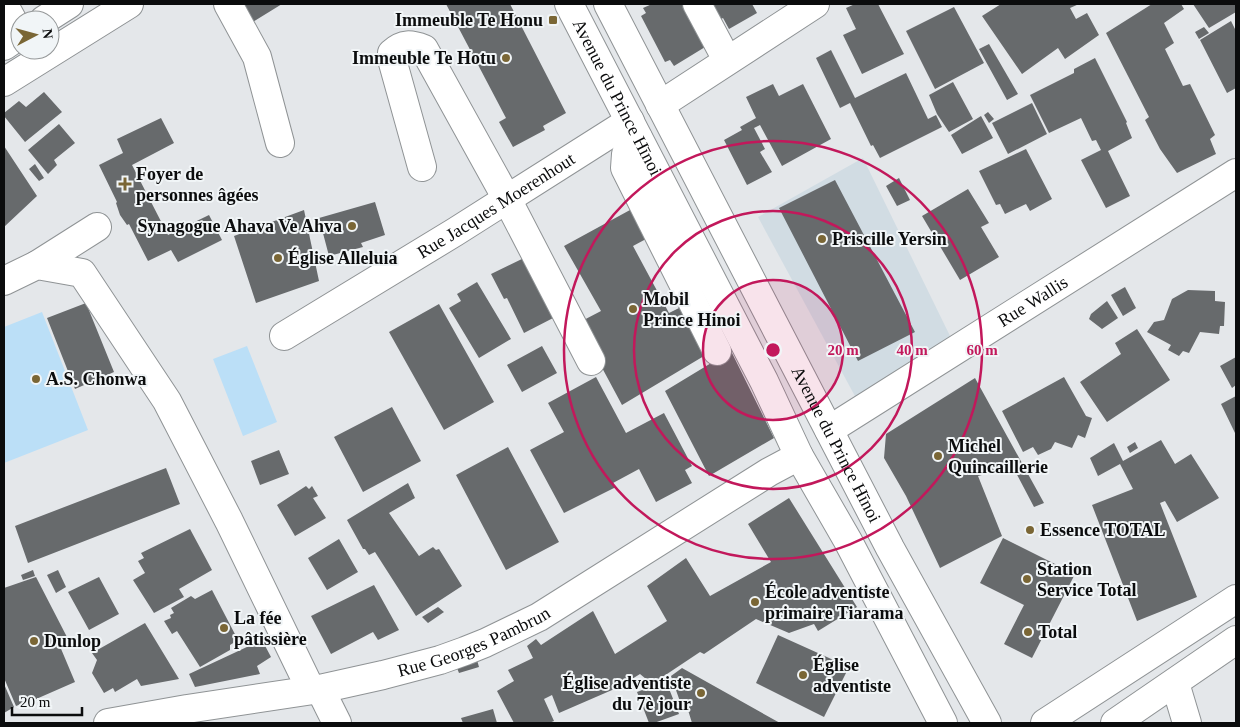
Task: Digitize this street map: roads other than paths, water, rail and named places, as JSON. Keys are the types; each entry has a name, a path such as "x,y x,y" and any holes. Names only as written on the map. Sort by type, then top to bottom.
{"street":[{"path":"4,82 129,4"},
{"path":"228,4 257,57 280,143"},
{"name":"Avenue du Prince Hīnoi","path":"569,4 764,381 799,456 848,541 943,723"},
{"name":"Avenue du Prince Hīnoi","path":"608,4 914,592 987,723"},
{"path":"697,4 728,60"},
{"path":"660,104 816,4"},
{"path":"4,5 10,16"},
{"path":"422,167 392,63 392,53 399,46 414,45 424,49 591,361"},
{"path":"634,130 626,154 625,168 717,351"},
{"name":"Rue Jacques Moerenhout","path":"284,336 506,200 634,130"},
{"name":"Rue Wallis","path":"829,430 1236,173"},
{"path":"4,281 37,265 97,227"},
{"path":"37,265 82,273 167,401 316,689 337,723"},
{"name":"Rue Georges Pambrun","path":"108,723 316,689 383,675 440,660 485,643 539,617 769,472 799,456"},
{"path":"1045,723 1236,598"},
{"path":"1115,723 1236,640"},
{"path":"1175,683 1187,723"}],"place":[{"name":"Immeuble Te Honu","path":"553,20"},
{"name":"Immeuble Te Hotu","path":"506,58"},
{"name":"Foyer de personnes âgées","path":"125,184"},
{"name":"Synagogue Ahava Ve Ahva","path":"352,226"},
{"name":"Priscille Yersin","path":"822,239"},
{"name":"Église Alleluia","path":"278,258"},
{"name":"Mobil Prince Hinoi","path":"633,309"},
{"name":"A.S. Chonwa","path":"36,379"},
{"name":"Michel Quincaillerie","path":"938,456"},
{"name":"Essence TOTAL","path":"1030,530"},
{"name":"Station Service Total","path":"1027,579"},
{"name":"École adventiste primaire Tiarama","path":"755,602"},
{"name":"La fée pâtissière","path":"224,628"},
{"name":"Total","path":"1028,632"},
{"name":"Dunlop","path":"34,641"},
{"name":"Église adventiste","path":"803,675"},
{"name":"Église adventiste du 7è jour","path":"701,693"}]}
